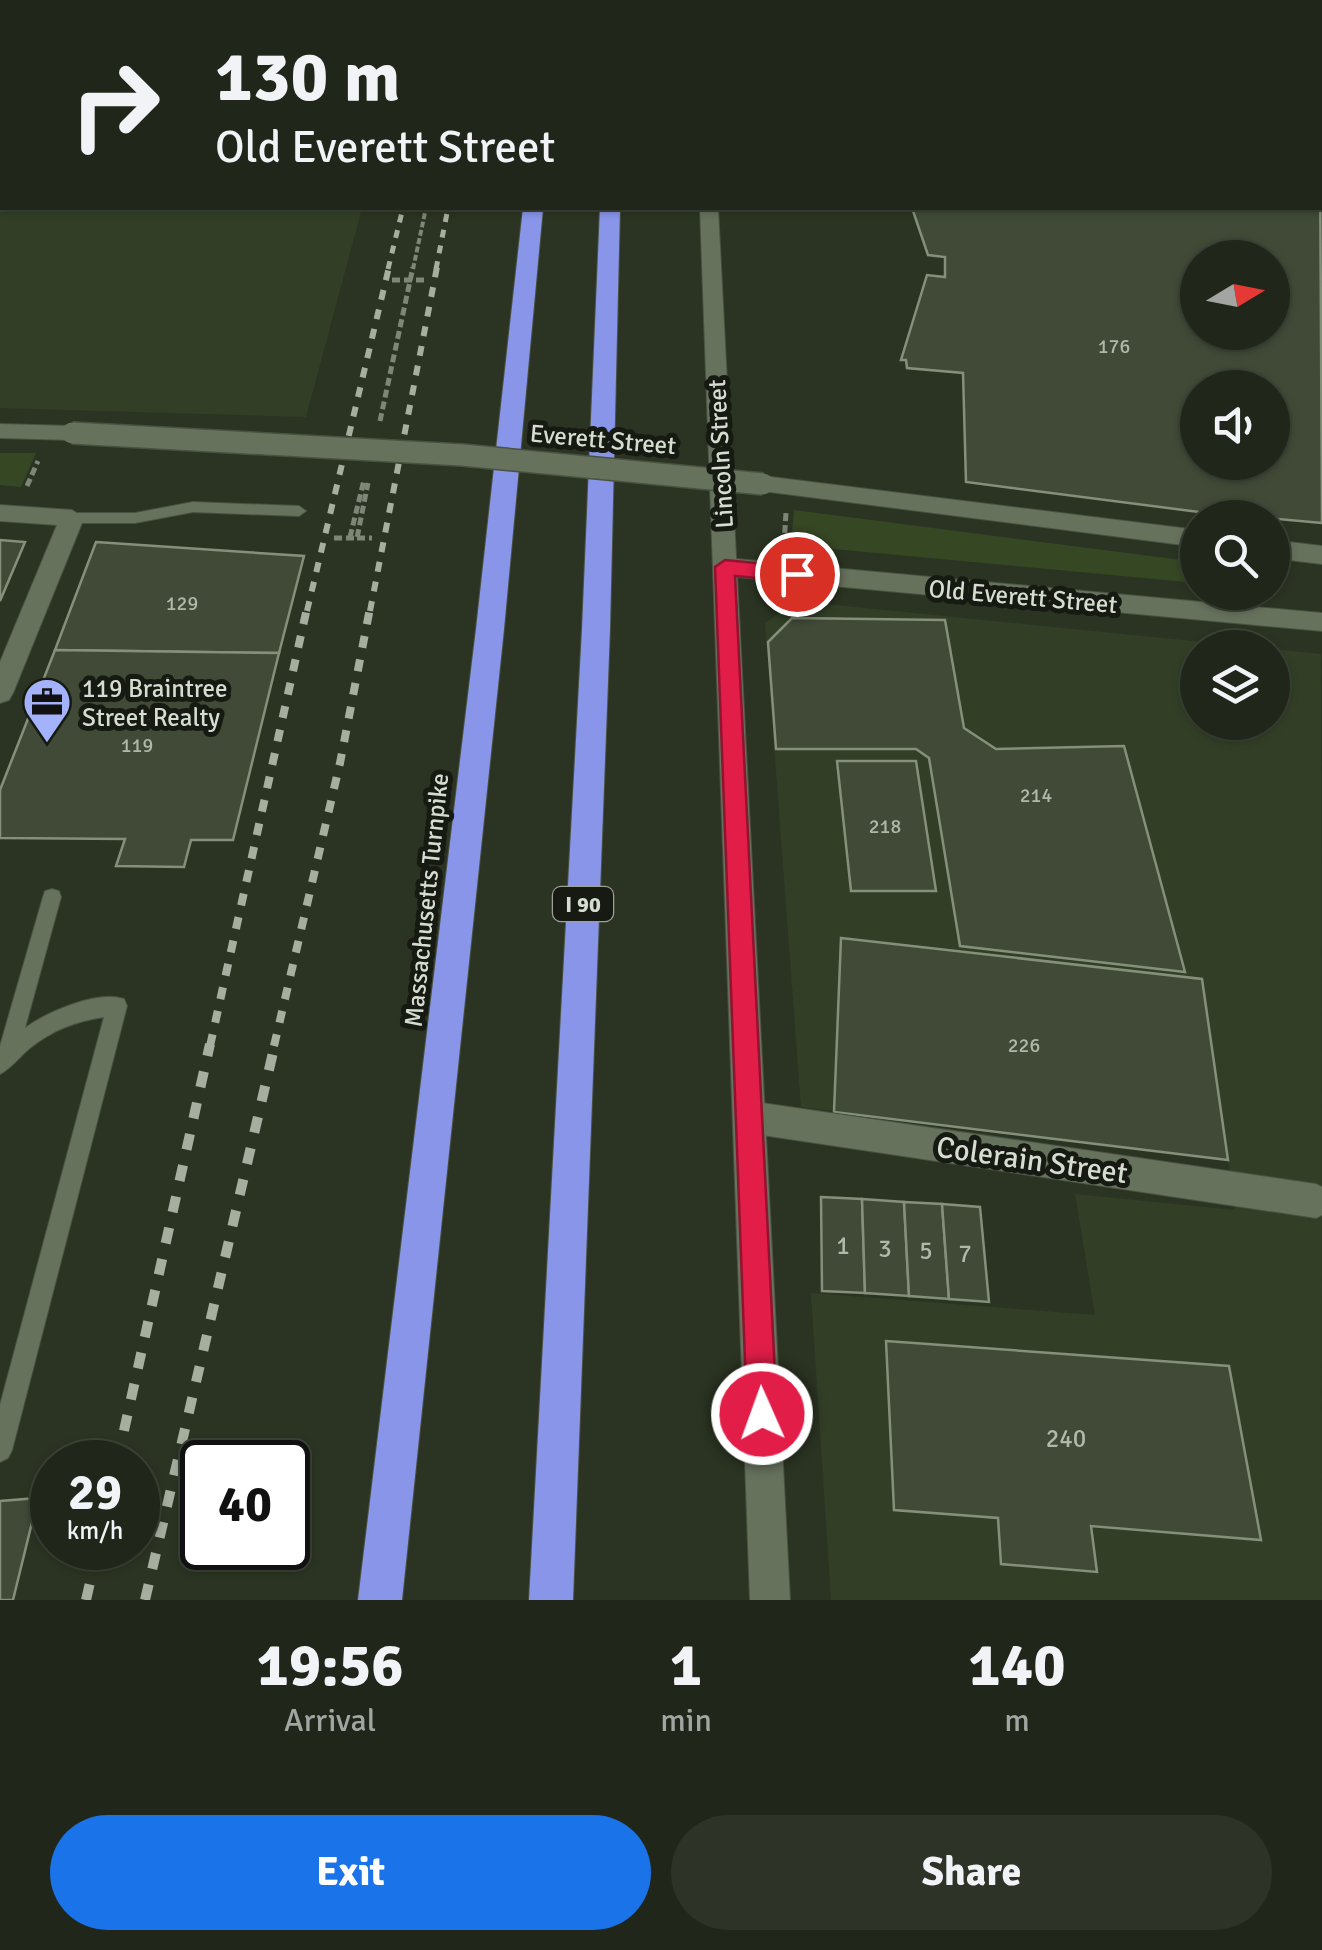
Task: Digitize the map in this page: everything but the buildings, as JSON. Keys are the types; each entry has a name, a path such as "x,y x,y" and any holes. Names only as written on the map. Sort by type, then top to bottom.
{"highway":[{"name":"Massachusetts Turnpike","path":"380,1600 533,210"},
{"name":"I 90","path":"552,1600 596,629 610,210"}],"street":[{"name":"Lincoln Street","path":"709,210 770,1600"},
{"name":"Everett Street","path":"0,431 462,454 764,484 1180,537"},
{"path":"0,513 72,518 0,693"},
{"path":"1290,551 1322,555"},
{"name":"Old Everett Street","path":"725,567 1322,622"},
{"name":"Colerain Street","path":"749,1117 1316,1201"}],"lane":[{"path":"72,518 135,518 193,508 299,512"},
{"path":"3,1060 52,897"},
{"path":"0,1450 117,1006 93,1007 56,1019 3,1060"}],"path":[{"path":"380,424 426,210"},
{"path":"392,280 424,280"},
{"path":"378,414 384,406"},
{"path":"24,492 43,450"},
{"path":"354,538 367,468"},
{"path":"354,538 368,481"},
{"path":"783,551 786,506"},
{"path":"334,538 372,538"}],"shaded area":[{"path":"0,210 361,210 306,417 0,408"},
{"path":"0,453 36,453 21,487 0,485"},
{"path":"794,510 1180,560 1180,581 791,545"},
{"path":"796,601 1180,640 1180,740 1290,740 1290,651 1321,654 1322,1600 831,1600 811,1293 1095,1315 1075,1194 1235,1210 1228,1160 801,1107 765,623"}],"railway":[{"path":"388,269 403,210"},
{"path":"436,269 448,210"},
{"path":"307,611 389,267"},
{"path":"370,611 437,267"},
{"path":"210,1046 307,608"},
{"path":"274,1046 340,763 370,608"},
{"path":"122,1440 210,1044"},
{"path":"145,1600 275,1044"},
{"path":"86,1600 93,1570"}],"place":[{"name":"119 Braintree Street Realty","path":"47,744"}],"route":[{"path":"762,1414 725,567 797,574"}]}
